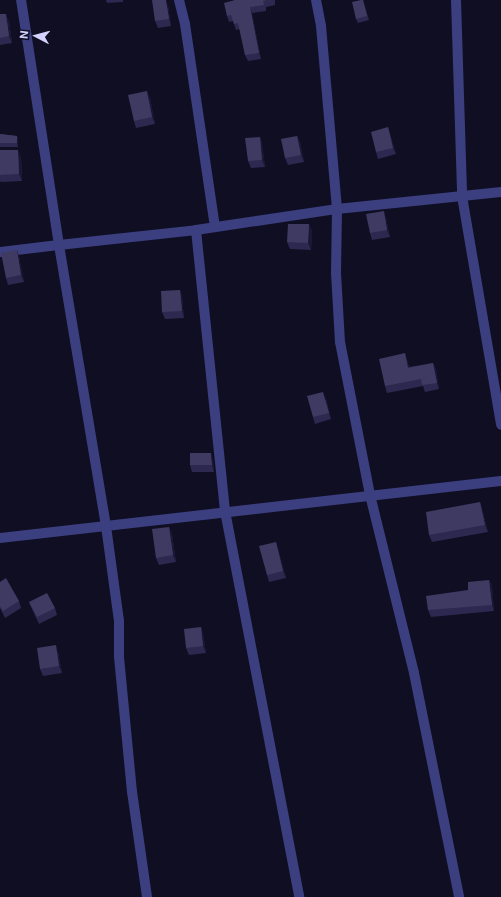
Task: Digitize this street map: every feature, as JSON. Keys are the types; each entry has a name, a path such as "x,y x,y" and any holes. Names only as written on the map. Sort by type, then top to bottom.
{"street":[{"path":"21,0 58,245 106,526 119,621 119,656 132,792 147,897"},
{"path":"179,0 185,24 215,227"},
{"path":"316,0 321,26 337,209 336,272 340,342 370,495 414,673 459,897"},
{"path":"456,0 462,196 501,425"},
{"path":"0,252 196,230 337,209 501,192"},
{"path":"196,230 225,511 299,897"},
{"path":"0,538 225,511 501,481"}],"building":[{"path":"152,0 166,0 169,19 155,21"},
{"path":"235,0 267,0 263,1 264,5 250,7 259,53 245,55 238,23 234,24 231,15 227,16 224,3"},
{"path":"363,0 367,16 356,19 352,2"},
{"path":"0,14 6,14 9,36 0,38"},
{"path":"147,91 152,117 134,121 128,95"},
{"path":"388,127 393,148 376,152 371,132"},
{"path":"0,134 17,136 17,143 0,143"},
{"path":"297,136 301,155 285,158 281,139"},
{"path":"260,137 262,160 248,161 245,138"},
{"path":"0,150 18,150 19,174 0,175"},
{"path":"384,211 387,230 370,233 366,214"},
{"path":"288,224 309,224 308,243 287,242"},
{"path":"17,250 21,275 6,278 1,253"},
{"path":"180,290 182,311 162,312 161,291"},
{"path":"405,353 408,368 433,363 437,383 422,385 421,379 385,386 379,359"},
{"path":"323,392 329,413 313,417 307,396"},
{"path":"190,453 211,453 212,465 190,465"},
{"path":"480,502 485,525 429,535 426,512"},
{"path":"169,527 173,555 156,558 152,529"},
{"path":"276,542 283,571 267,575 259,546"},
{"path":"6,578 19,601 3,611 0,606 0,582"},
{"path":"489,580 492,605 428,610 426,596 468,590 468,582"},
{"path":"47,593 55,608 37,617 29,602"},
{"path":"201,627 203,646 186,648 184,629"},
{"path":"56,645 59,666 40,669 37,648"}]}
